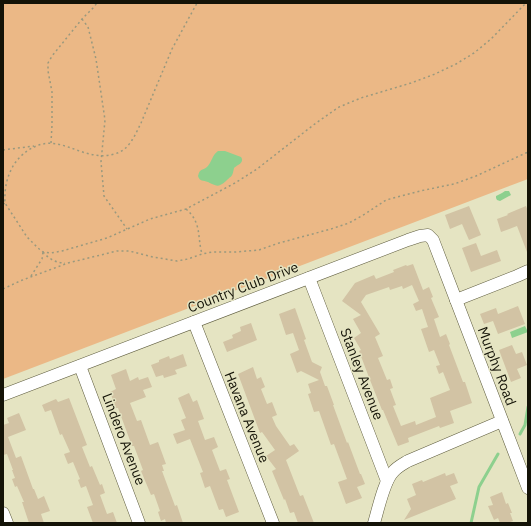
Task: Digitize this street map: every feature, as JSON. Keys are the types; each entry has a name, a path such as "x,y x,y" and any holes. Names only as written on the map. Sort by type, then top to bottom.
{"street":[{"name":"Country Club Drive","path":"3,396 420,236 428,235 433,240 456,300"},
{"path":"456,300 517,276 528,270"},
{"name":"Stanley Avenue","path":"309,278 387,481"},
{"name":"Murphy Road","path":"456,300 528,488"},
{"name":"Havana Avenue","path":"194,322 273,523"},
{"name":"Lindero Avenue","path":"80,366 139,523"},
{"path":"374,523 387,481 392,472 399,466 502,421"},
{"path":"3,513 7,523"}],"path":[{"path":"51,143 52,92 48,63 82,19 97,3"},
{"path":"3,150 51,143 102,156 115,154 126,147 131,142 141,123 172,48 197,3"},
{"path":"43,252 51,253 62,251 107,238 150,219 186,209 257,169 339,107 361,98 435,74 474,54 526,3"},
{"path":"82,19 88,27 92,40 105,120 101,162 104,196 127,229"},
{"path":"4,203 6,183 12,167 24,154 36,146"},
{"path":"3,290 30,277 68,264 117,251 129,251 177,261 212,252 259,250 349,223 386,200 454,184 476,176 528,152"},
{"path":"3,200 27,237 48,258 68,264"},
{"path":"186,209 190,212 198,224 202,254"},
{"path":"30,277 42,259 43,252"}],"shaded area":[{"path":"3,3 528,3 528,179 3,379"},
{"path":"218,151 225,151 241,157 242,161 234,168 231,177 221,185 217,186 201,180 198,176 200,171 209,165 214,154"},
{"path":"505,191 509,191 511,195 500,201 497,200 496,196"},
{"path":"525,326 528,332 512,338 510,332"}],"building":[{"path":"469,206 481,235 469,240 462,224 450,229 445,215"},
{"path":"526,206 528,211 527,252 517,226 501,232 497,219"},
{"path":"476,243 481,256 497,250 501,261 471,272 462,248"},
{"path":"413,264 423,290 429,287 433,297 431,298 439,317 434,319 440,337 446,334 472,403 450,411 454,423 440,428 439,426 408,438 409,442 398,446 370,380 359,351 361,350 354,338 361,333 353,319 361,315 342,301 355,283 374,275 376,279 394,272 393,270 406,265","holes":["412,285 419,301 413,304 416,311 422,309 428,327 421,329 429,352 434,350 440,365 436,366 439,374 443,372 450,390 430,398 436,417 416,425 415,421 401,426 393,406 396,405 390,389 393,388 390,379 387,380 378,358 383,356 375,337 380,334 361,302 366,295 389,287 390,290 402,286 403,289"]},
{"path":"518,306 525,324 498,334 493,321 484,324 480,314 496,308 498,314"},
{"path":"295,308 312,362 322,367 320,372 325,386 327,386 347,443 348,442 365,484 357,487 362,498 346,504 338,482 347,479 334,444 331,445 319,411 314,412 308,394 311,393 308,384 319,380 301,371 297,373 290,354 299,350 293,333 286,335 279,314"},
{"path":"251,323 257,340 227,352 223,342 233,338 232,335 241,331 240,327"},
{"path":"512,345 516,354 522,352 527,365 517,369 521,378 511,382 499,350"},
{"path":"183,354 187,366 175,370 177,374 164,378 163,375 156,377 151,365 169,356 170,359"},
{"path":"253,367 257,379 261,377 265,387 261,389 267,404 272,402 277,415 272,417 276,426 290,446 294,444 299,451 286,460 300,496 303,495 314,523 298,523 294,512 290,513 272,471 276,469 266,456 275,450 262,432 260,433 238,374"},
{"path":"126,369 130,381 138,377 139,380 148,377 152,387 143,390 146,397 130,403 137,421 141,420 150,445 158,442 166,464 162,465 164,471 162,471 183,523 166,523 165,519 161,521 158,512 160,511 154,494 151,495 141,471 143,470 134,446 132,446 118,408 116,408 110,392 116,389 111,375"},
{"path":"189,393 193,402 197,400 204,419 198,421 205,440 214,437 218,447 212,450 220,471 226,469 230,479 227,480 239,512 226,517 223,509 219,510 210,486 205,488 200,473 203,472 190,439 177,444 173,434 185,430 181,420 186,418 178,398"},
{"path":"69,398 87,445 82,447 90,467 92,466 100,485 102,484 105,493 100,495 107,514 113,512 117,523 93,523 87,507 93,505 86,486 81,488 78,480 80,479 73,462 68,464 64,454 70,452 62,434 60,435 51,410 45,412 42,405 56,399 58,402"},
{"path":"19,413 26,430 8,437 16,458 21,456 38,499 44,496 50,511 41,514 44,523 29,523 22,502 24,502 12,479 15,478 7,454 3,455 3,425 9,423 7,418"},
{"path":"445,473 446,476 454,473 458,483 450,486 456,499 404,520 411,509 407,499 416,495 412,484 422,480 423,482"},
{"path":"502,492 506,504 508,503 512,513 510,513 513,521 507,523 500,523 498,518 494,520 488,506 493,505 490,497"}],"waterway":[{"path":"520,434 525,425 528,407"},
{"path":"471,523 479,487 498,454"}]}
